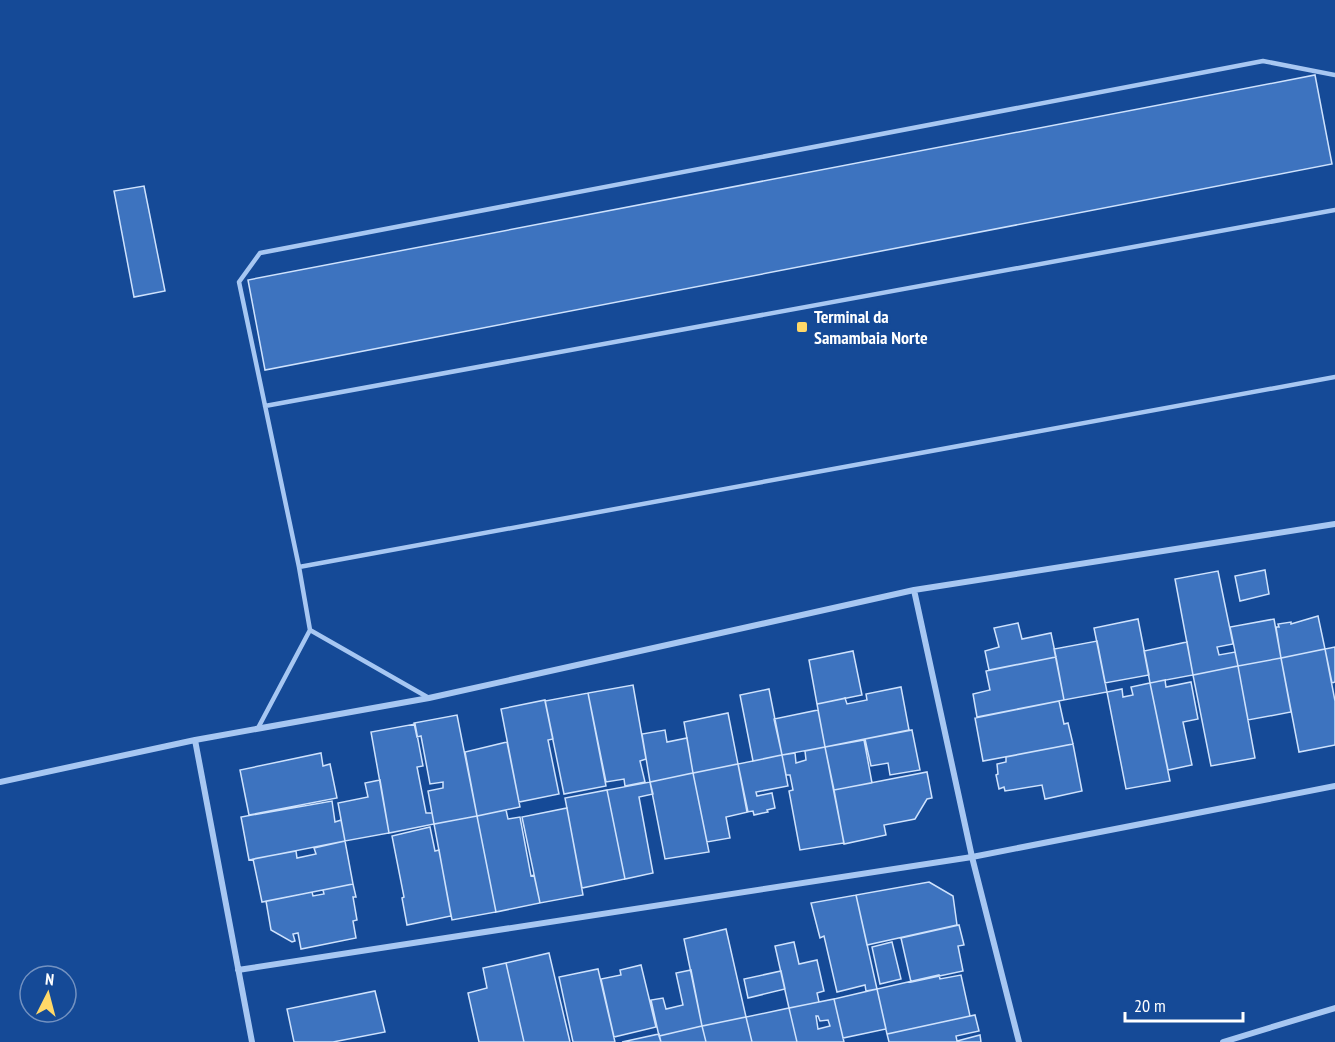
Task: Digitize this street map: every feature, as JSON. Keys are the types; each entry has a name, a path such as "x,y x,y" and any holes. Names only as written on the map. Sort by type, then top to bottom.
{"street":[{"path":"0,782 195,740 429,698 914,590 1335,524"},
{"path":"914,590 972,857 1019,1042"},
{"path":"195,740 252,1042"},
{"path":"238,970 972,857 1335,786"},
{"path":"1223,1042 1249,1039 1335,1008"}],"lane":[{"path":"257,730 310,630 299,567 239,282 260,253 1263,62 1335,75"},
{"path":"265,406 1335,210"},
{"path":"299,567 1335,377"},
{"path":"310,630 429,698"}],"building":[{"path":"1315,75 1332,164 265,370 248,280"},
{"path":"144,186 165,291 134,297 114,191"},
{"path":"1265,570 1269,594 1240,601 1235,576"},
{"path":"1218,571 1233,644 1217,647 1219,655 1235,652 1238,666 1193,675 1175,579"},
{"path":"1318,616 1325,649 1281,658 1276,627 1279,627 1278,624 1291,622 1291,624"},
{"path":"1138,619 1149,675 1105,683 1094,628"},
{"path":"1274,619 1281,658 1238,666 1230,627"},
{"path":"1018,623 1022,639 1051,633 1056,657 989,670 985,651 999,647 994,628"},
{"path":"1097,641 1107,692 1064,700 1054,649"},
{"path":"1187,642 1193,675 1150,683 1144,651"},
{"path":"1335,647 1335,682 1332,683 1325,649"},
{"path":"1325,649 1335,701 1335,745 1299,752 1281,658"},
{"path":"853,651 862,695 817,704 809,660"},
{"path":"1056,657 1064,700 977,717 973,694 990,690 986,671"},
{"path":"1281,658 1291,712 1248,720 1238,666"},
{"path":"1238,666 1255,758 1211,766 1193,675"},
{"path":"1165,680 1166,687 1191,682 1198,719 1183,722 1192,765 1168,770 1150,683"},
{"path":"1150,683 1170,781 1126,789 1107,692 1122,689 1123,697 1133,695 1131,687"},
{"path":"633,685 646,759 640,761 645,782 625,786 624,779 606,782 588,693"},
{"path":"901,687 909,730 825,747 817,704 845,698 847,704 867,700 866,694"},
{"path":"769,689 782,755 753,761 740,695"},
{"path":"588,693 606,786 564,794 545,701"},
{"path":"545,700 553,739 548,740 559,794 519,802 501,709"},
{"path":"1059,701 1064,724 1068,723 1073,744 983,761 975,718"},
{"path":"818,710 825,747 782,755 774,719"},
{"path":"728,713 738,764 693,773 684,722"},
{"path":"457,715 477,816 434,824 428,791 443,788 443,782 430,784 421,736 417,737 414,723"},
{"path":"415,724 423,766 417,767 426,813 432,813 434,824 389,833 371,732"},
{"path":"665,730 667,742 687,738 693,773 650,782 642,734"},
{"path":"912,730 920,770 890,775 888,763 871,766 865,739"},
{"path":"864,740 872,783 834,790 825,747"},
{"path":"507,742 520,807 477,816 465,752"},
{"path":"1073,744 1082,791 1045,799 1042,785 1005,791 1004,787 999,789 996,775 998,774 997,764 1006,762 1006,757"},
{"path":"825,747 844,843 800,850 789,791 793,790 790,775 786,775 782,755 795,753 796,763 806,760 805,751"},
{"path":"321,753 323,766 330,764 337,798 249,815 240,770"},
{"path":"782,755 788,786 756,792 757,796 772,793 775,808 754,815 753,811 747,812 738,764"},
{"path":"738,764 748,812 726,817 730,838 707,842 693,773"},
{"path":"927,772 932,798 927,799 915,819 884,825 886,835 844,844 834,790"},
{"path":"693,773 709,852 665,859 650,782"},
{"path":"380,780 389,833 345,841 338,803 368,797 365,783"},
{"path":"650,782 653,794 639,797 653,873 625,879 607,790"},
{"path":"607,790 625,879 582,888 565,798"},
{"path":"332,801 335,822 341,820 345,841 249,860 241,817"},
{"path":"567,808 583,895 540,903 522,817"},
{"path":"506,810 508,819 520,817 531,876 534,875 540,903 496,912 477,816"},
{"path":"477,816 496,912 452,920 434,824"},
{"path":"430,827 435,851 439,850 451,916 407,925 392,836"},
{"path":"345,841 353,884 262,902 253,859 296,851 297,858 316,854 314,848"},
{"path":"929,882 953,896 957,925 867,945 856,895"},
{"path":"353,884 356,897 353,897 357,920 353,921 356,938 301,949 298,933 293,934 295,941 292,942 271,930 266,901 312,892 313,896 324,894 323,890"},
{"path":"856,895 877,989 866,991 865,985 837,992 824,936 820,938 811,903"},
{"path":"959,925 964,945 958,946 963,971 911,982 901,938"},
{"path":"726,929 746,1017 702,1026 684,939"},
{"path":"794,942 799,964 817,960 824,991 817,993 819,1002 789,1008 775,946"},
{"path":"892,942 901,979 880,984 872,947"},
{"path":"549,953 570,1042 524,1042 506,963"},
{"path":"506,963 524,1042 479,1042 468,993 487,988 483,968"},
{"path":"641,965 656,1027 614,1037 601,979 621,975 620,970"},
{"path":"598,969 615,1042 573,1042 559,977"},
{"path":"691,970 702,1026 659,1036 651,1000 663,998 666,1009 683,1005 676,973"},
{"path":"781,971 785,989 748,998 744,979"},
{"path":"939,975 940,979 961,975 970,1016 887,1034 877,989"},
{"path":"877,989 886,1029 843,1038 834,999"},
{"path":"375,991 385,1032 333,1042 294,1042 287,1009"},
{"path":"834,999 844,1042 797,1042 789,1008","holes":["816,1016 820,1021 828,1020 830,1026 818,1029"]},
{"path":"789,1008 797,1042 752,1042 746,1017"},
{"path":"975,1015 979,1031 956,1036 957,1041 980,1035 981,1042 889,1042 887,1034"},
{"path":"746,1017 752,1042 706,1042 702,1026"},
{"path":"702,1026 706,1042 661,1042 659,1036"},
{"path":"659,1034 661,1042 622,1042"}],"place":[{"name":"Terminal da Samambaia Norte","path":"802,327"}]}
